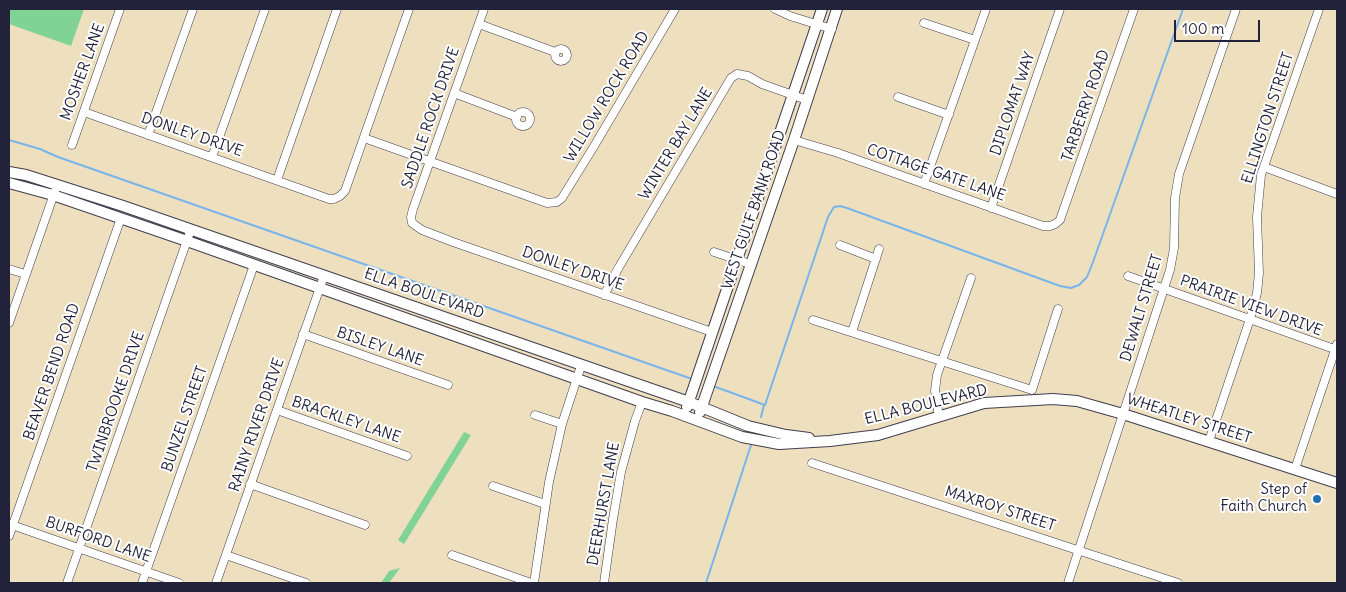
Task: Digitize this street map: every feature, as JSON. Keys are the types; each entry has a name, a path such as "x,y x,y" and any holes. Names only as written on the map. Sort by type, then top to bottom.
{"main road":[{"name":"WEST GULF BANK ROAD","path":"684,415 822,9"},
{"name":"WEST GULF BANK ROAD","path":"697,420 832,29 837,9"},
{"name":"ELLA BOULEVARD","path":"9,172 57,184 191,229 689,402 748,426 786,435 830,442"},
{"name":"ELLA BOULEVARD","path":"9,183 53,195 121,218 742,437 779,444 830,442 878,435 984,403 1030,395"},
{"name":"WHEATLEY STREET","path":"1030,395 1077,401 1123,414 1337,483"}],"street":[{"name":"MOSHER LANE","path":"72,145 120,9"},
{"path":"148,134 193,9"},
{"path":"212,157 266,9"},
{"path":"277,180 337,9"},
{"path":"409,9 364,138 430,161"},
{"name":"SADDLE ROCK DRIVE","path":"424,231 412,223 411,217 484,9"},
{"name":"WILLOW ROCK ROAD","path":"430,161 553,204 562,198 675,9"},
{"path":"775,9 832,29"},
{"path":"924,184 986,9"},
{"name":"DIPLOMAT WAY","path":"991,208 1060,9"},
{"name":"TARBERRY ROAD","path":"1063,213 1134,9"},
{"name":"DEWALT STREET","path":"1068,583 1170,270 1174,248 1175,198 1180,174 1236,9"},
{"name":"ELLINGTON STREET","path":"1208,441 1250,319 1257,293 1259,273 1257,217 1259,187 1319,9"},
{"path":"924,23 975,40"},
{"path":"479,24 555,52"},
{"name":"WINTER BAY LANE","path":"604,295 731,78 737,74 742,74 807,100"},
{"path":"454,93 517,117"},
{"path":"898,97 949,115"},
{"name":"DONLEY DRIVE","path":"84,112 329,199 340,196 345,190 364,138"},
{"name":"COTTAGE GATE LANE","path":"794,140 838,153 1043,226 1050,226 1060,220 1063,213"},
{"path":"1264,168 1337,194"},
{"path":"9,323 57,184"},
{"name":"BEAVER BEND ROAD","path":"9,536 11,524 121,218"},
{"name":"TWINBROOKE DRIVE","path":"67,583 191,229"},
{"name":"DONLEY DRIVE","path":"424,231 712,332"},
{"path":"840,245 876,259"},
{"path":"852,332 879,250"},
{"path":"714,252 750,264"},
{"name":"BUNZEL STREET","path":"142,583 254,265"},
{"path":"9,269 25,274"},
{"name":"RAINY RIVER DRIVE","path":"216,583 324,276"},
{"name":"PRAIRIE VIEW DRIVE","path":"1128,276 1337,348"},
{"path":"939,417 935,391 937,375 971,278"},
{"path":"1030,395 1058,309"},
{"name":"WHEATLEY STREET","path":"813,320 942,360 1030,395"},
{"name":"BISLEY LANE","path":"303,334 448,385"},
{"path":"1295,469 1337,348"},
{"path":"452,555 532,583 545,504 562,424 581,366"},
{"name":"DEERHURST LANE","path":"604,583 622,472 635,421 642,402"},
{"name":"BRACKLEY LANE","path":"277,410 407,456"},
{"path":"535,415 562,424"},
{"name":"MAXROY STREET","path":"812,463 1178,583"},
{"path":"250,484 365,525"},
{"path":"493,486 545,504"},
{"name":"BURFORD LANE","path":"11,524 179,583"},
{"path":"226,554 306,583"}],"green space":[{"path":"9,9 84,9 71,46 9,24"},
{"path":"464,432 471,435 404,544 398,540"},
{"path":"400,568 389,583 381,583 389,571"}],"waterway":[{"path":"713,386 765,405 828,217 834,207 847,208 1060,286 1071,288 1079,285 1087,277 1093,262 1183,9"},
{"path":"9,140 40,149 58,157 692,379"},
{"path":"761,417 764,405"},
{"path":"706,583 751,445"}],"place":[{"name":"Step of Faith Church","path":"1317,499"}]}
